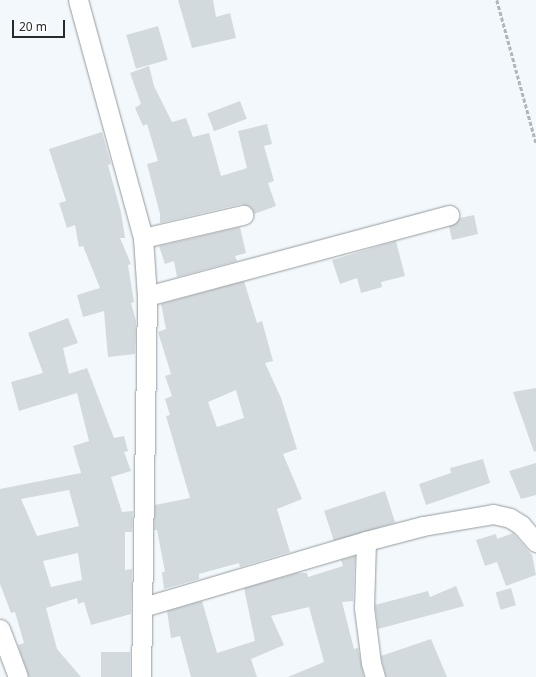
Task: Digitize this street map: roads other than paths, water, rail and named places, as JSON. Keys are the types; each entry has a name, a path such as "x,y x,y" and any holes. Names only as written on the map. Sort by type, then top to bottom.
{"street":[{"path":"78,0 143,238 147,296 141,677"},
{"path":"143,238 243,215"},
{"path":"147,296 449,215"},
{"path":"143,607 366,541 423,526 493,514 510,518 521,525 536,542"},
{"path":"366,541 364,608 371,663 375,677"},
{"path":"0,629 18,677"}]}
